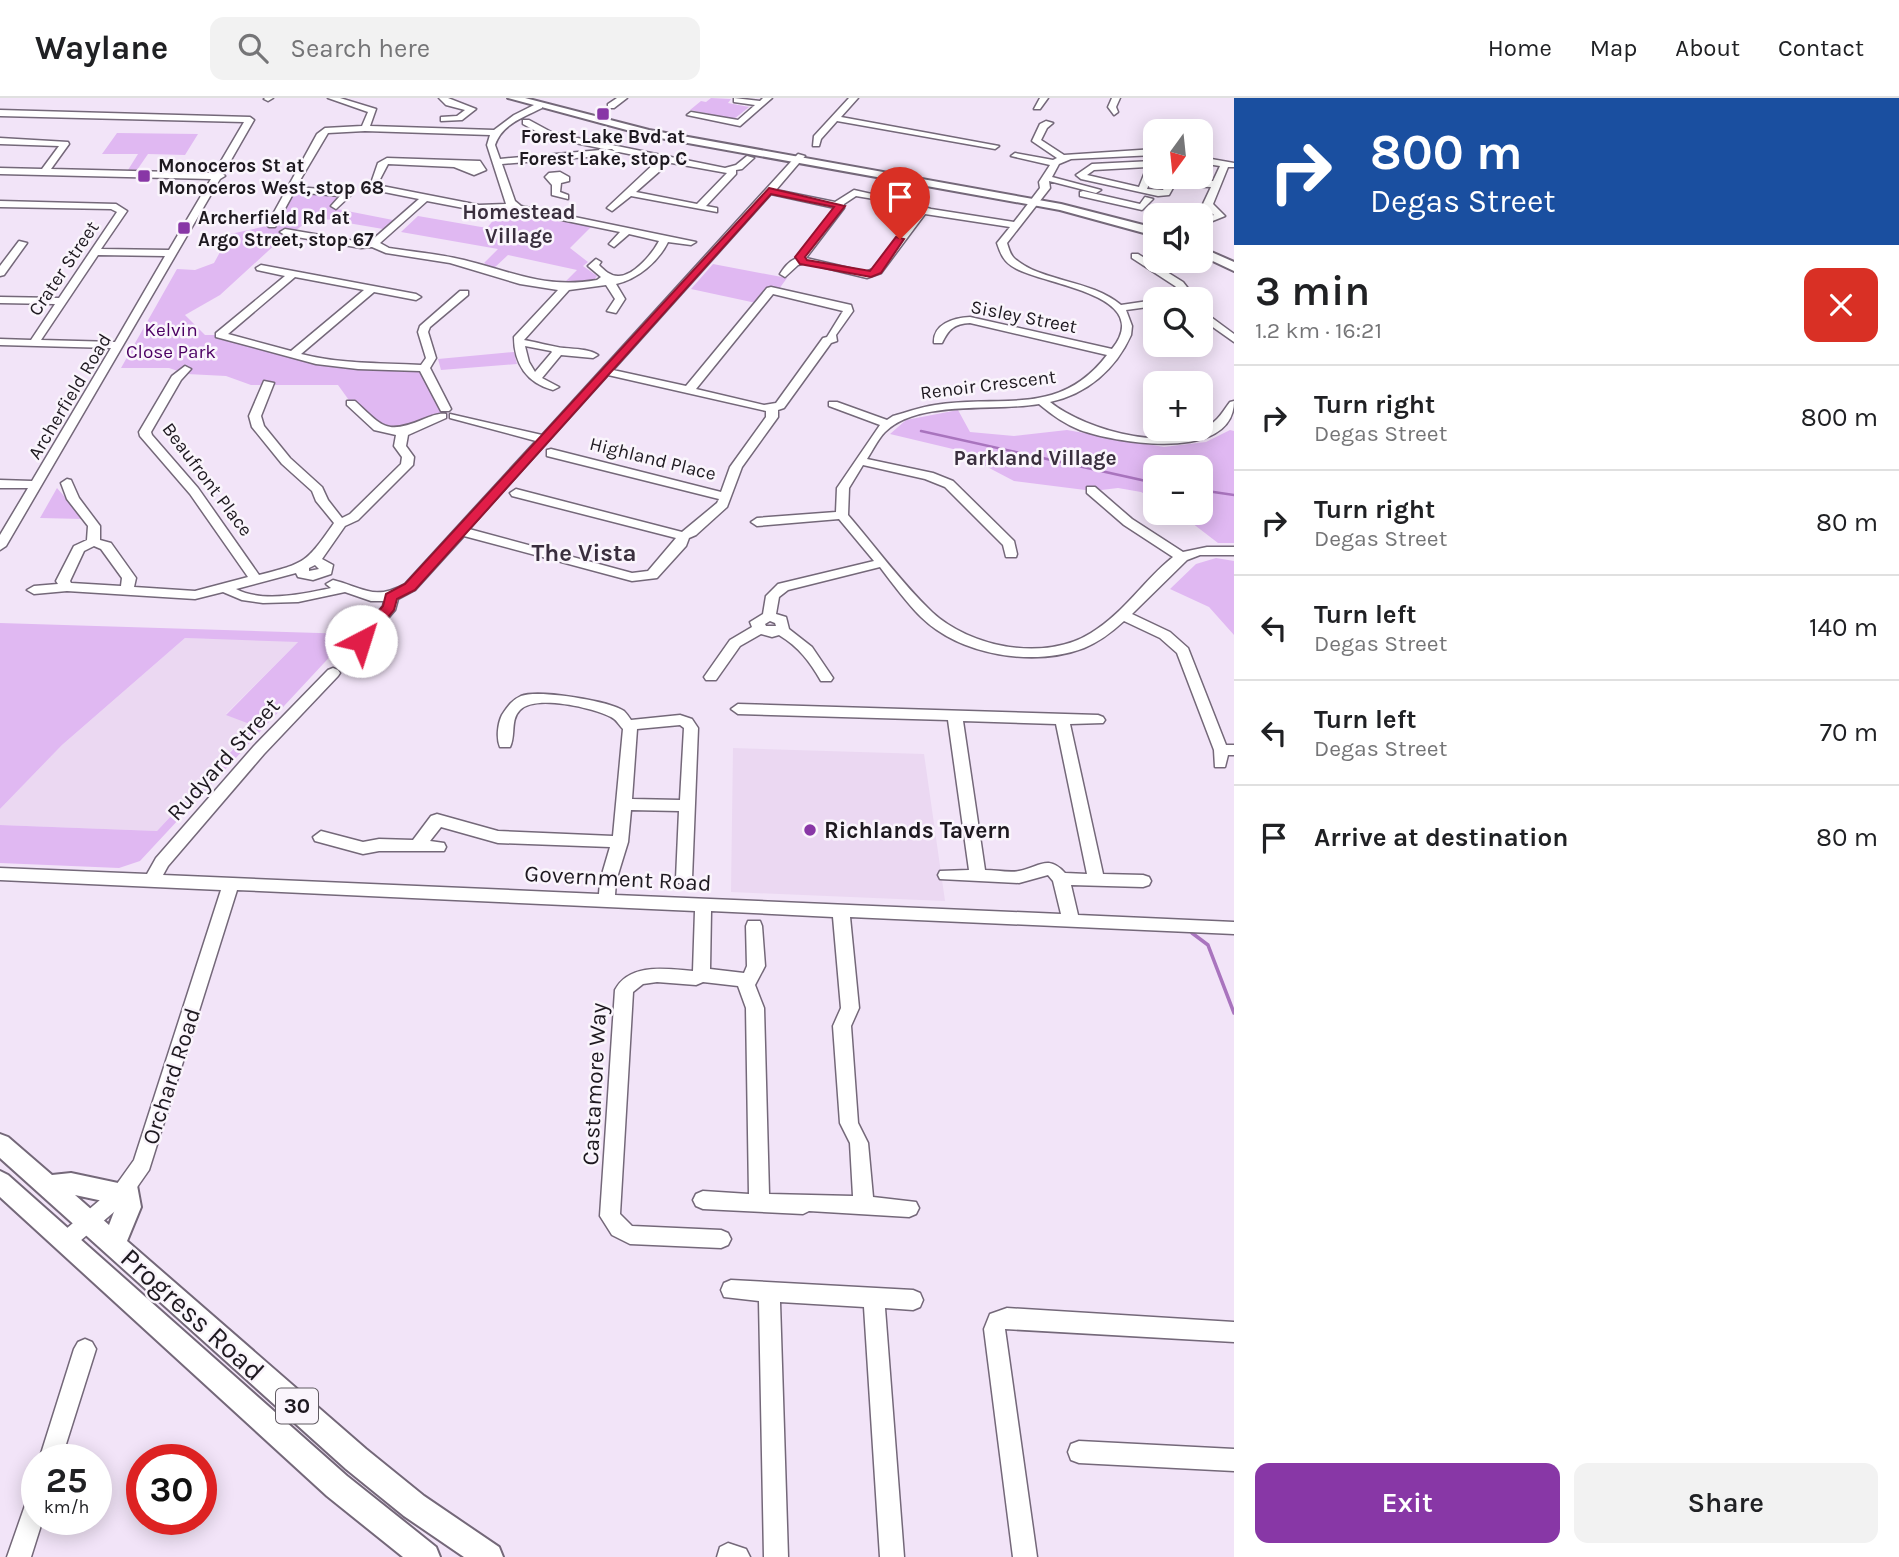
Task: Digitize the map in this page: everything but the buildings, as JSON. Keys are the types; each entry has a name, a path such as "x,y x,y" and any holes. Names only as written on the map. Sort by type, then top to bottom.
{"main road":[{"path":"513,98 551,101 671,132 799,158"},
{"path":"551,101 666,137 1096,208 1143,222"},
{"path":"1033,199 1143,229"},
{"path":"1213,248 1234,258"},
{"path":"1213,256 1234,267"},
{"name":"Progress Road","path":"0,1144 365,1466 414,1506 489,1557"},
{"name":"Progress Road","path":"0,1182 337,1486 426,1557"},
{"path":"48,1186 71,1184 124,1191 129,1207 113,1244"}],"street":[{"path":"332,98 373,111 366,128"},
{"path":"611,106 623,98"},
{"path":"816,144 817,138 854,98"},
{"path":"1037,107 1044,98"},
{"path":"1114,112 1112,107 1116,98"},
{"path":"737,100 765,101"},
{"path":"443,131 444,119 445,107 446,101 477,107 459,118 444,119"},
{"path":"272,225 307,164 311,148 321,129 366,128 388,139 443,131 494,135 551,101"},
{"path":"733,135 740,123 765,101"},
{"path":"0,113 11,113"},
{"path":"0,126 11,113"},
{"name":"Archerfield Road","path":"0,546 220,176 250,119 11,113"},
{"path":"691,115 740,123"},
{"path":"835,118 992,144"},
{"path":"526,122 550,135"},
{"path":"1049,122 1043,126 1036,141 1059,160"},
{"path":"494,135 491,145 511,206"},
{"path":"540,138 550,135 573,137 663,160 729,169 739,167 750,158"},
{"path":"388,139 381,157 387,161 455,164"},
{"path":"0,141 65,144 45,172"},
{"path":"1122,142 1131,153"},
{"path":"497,162 616,150"},
{"path":"1015,156 1059,160 1143,152"},
{"path":"565,197 555,193 560,179 570,170 567,157"},
{"path":"323,573 327,580 342,589 371,597 391,597 410,587 799,158"},
{"path":"610,206 629,194 658,168 663,160"},
{"path":"1059,160 1045,180 1045,188 1033,199 1002,243 1002,250 1020,268 1097,293 1119,308 1143,305"},
{"path":"372,187 383,163 387,161"},
{"path":"1045,180 1142,207 1145,194 1153,164 1089,168 1081,175 1131,187 1145,194 1165,193 1168,189"},
{"path":"1209,203 1216,191 1214,184 1229,165"},
{"path":"701,205 715,188 733,175 729,169"},
{"path":"0,171 220,176"},
{"path":"293,189 347,194 372,187 479,208 511,206 665,239 691,242"},
{"path":"1070,191 1123,194 1131,187"},
{"path":"769,191 838,204 854,193 880,197"},
{"path":"336,206 347,194"},
{"path":"629,194 701,205 713,210"},
{"path":"374,244 424,199"},
{"path":"900,201 927,210 1017,223"},
{"name":"Crater Street","path":"0,204 120,208 122,211 34,343"},
{"path":"801,261 800,257 840,207 838,204"},
{"path":"283,207 294,207"},
{"path":"871,274 877,271 919,212 927,210"},
{"path":"614,244 628,230"},
{"path":"285,232 361,245 374,244 386,250 471,265 489,274 564,289 634,274 665,239"},
{"path":"0,273 22,243"},
{"path":"95,252 173,253"},
{"path":"1135,256 1182,287"},
{"path":"785,274 794,263 801,261 871,274 886,281"},
{"path":"596,262 593,266 609,280 620,299 617,312 596,311"},
{"path":"261,268 416,297"},
{"path":"293,274 220,335 316,361 358,366 424,368"},
{"path":"294,354 372,289"},
{"path":"554,387 535,379 519,342 522,332 564,289"},
{"path":"605,371 689,390 772,408 780,406 848,311 847,307 771,290 689,390"},
{"path":"424,368 431,358 423,332 425,326 464,293"},
{"path":"0,300 63,301"},
{"path":"433,300 449,304"},
{"name":"Renoir Crescent","path":"886,423 916,411 1041,400 1080,387 1097,375 1126,335 1128,327 1119,308"},
{"name":"Sisley Street","path":"938,341 940,332 949,324 970,320 1114,353"},
{"path":"1213,322 1234,339"},
{"path":"0,342 120,345"},
{"path":"519,342 554,348 558,352"},
{"path":"535,379 558,352 571,351 593,355"},
{"name":"Beaufront Place","path":"199,370 180,367 145,432 146,436 194,491 255,578"},
{"path":"424,368 447,414"},
{"path":"255,378 268,383 281,378"},
{"path":"268,383 255,416 257,427 286,461 318,490 321,501 340,523"},
{"path":"1041,400 1058,417 1070,424 1102,433 1158,441 1195,438 1210,433 1229,418 1234,404"},
{"path":"360,404 378,428 402,433 447,414 544,439"},
{"path":"833,404 886,423 844,488 842,515 927,615 942,627 985,646 1013,651 1059,652 1094,640 1182,557 1210,551 1234,551"},
{"path":"516,493 532,503 683,536 692,532 723,504 723,496 730,490 736,467 772,417 772,408"},
{"path":"34,590 67,587 195,594 300,568 314,561 340,523 354,517 407,465 409,450 400,446 402,433"},
{"name":"Highland Place","path":"551,453 568,463 723,496"},
{"path":"860,461 929,476 949,484 1009,544 1011,554"},
{"path":"67,483 73,499 94,526 93,542"},
{"path":"0,484 36,485"},
{"path":"1091,490 1138,529 1182,557"},
{"path":"58,504 73,499"},
{"path":"757,522 842,515"},
{"path":"461,531 642,577 652,575 681,542 683,536"},
{"path":"67,587 63,581 79,549 93,542 106,546 129,578 127,589"},
{"path":"314,561 326,565 323,573"},
{"path":"826,678 821,667 799,639 780,630 769,633 760,629 757,622 769,616 774,596 783,587 883,563"},
{"path":"300,568 307,576 323,573"},
{"path":"225,587 238,596 307,598 342,589"},
{"path":"361,641 390,607 391,597"},
{"path":"1123,615 1165,635 1183,652 1225,755"},
{"path":"769,616 783,622 780,630"},
{"path":"711,677 735,643 760,629"},
{"name":"Rudyard Street","path":"152,880 162,862 259,750 333,673"},
{"path":"505,743 504,730 516,704 523,698 538,695 618,714 629,725 687,722 691,728 684,879"},
{"path":"738,709 1098,720"},
{"path":"955,716 978,876"},
{"path":"1062,719 1096,880"},
{"path":"607,900 608,881 620,842 629,725"},
{"path":"624,804 688,806"},
{"path":"418,846 437,820 498,837 620,842"},
{"path":"321,837 363,848 379,845 438,847"},
{"path":"946,875 1019,877 1046,868 1058,873 1061,879 1071,920"},
{"name":"Government Road","path":"0,874 1234,928"},
{"path":"1061,879 1143,881"},
{"name":"Orchard Road","path":"66,1241 124,1191 146,1153 231,883"},
{"path":"703,905 701,975 747,980"},
{"path":"841,911 850,1008 842,1026 849,1122 859,1143 864,1206"},
{"path":"754,926 756,966 747,980 748,996 755,1007 759,1203"},
{"name":"Castamore Way","path":"701,975 696,978 646,975 631,980 624,990 610,1216 619,1229 630,1235 722,1239"},
{"path":"703,1200 909,1208"},
{"path":"731,1290 913,1300"},
{"path":"769,1293 776,1557"},
{"path":"874,1298 892,1557"},
{"path":"1025,1557 994,1329 997,1321 1007,1318 1234,1332"},
{"path":"55,1444 85,1349"},
{"path":"1079,1452 1234,1460"},
{"path":"19,1557 26,1535"}],"shaded area":[{"path":"185,638 299,641 226,714 255,725 157,831 0,825 0,809 62,745"},
{"path":"733,748 924,754 945,901 731,892"}],"green space":[{"path":"711,98 731,99 728,103 749,107 734,119 690,110 701,101 706,102"},
{"path":"117,133 198,134 185,155 148,154 137,170 128,170 138,154 102,154"},
{"name":"Kelvin Close Park","path":"293,189 347,194 336,206 337,209 393,220 383,229 313,217 295,231 290,231 220,295 185,315 205,335 220,335 316,361 424,368 446,413 431,423 382,430 351,403 338,385 251,385 226,376 187,374 169,368 121,368 177,269 195,270 214,263 230,234 272,225"},
{"path":"500,212 520,212 592,226 570,248 588,262 583,266 597,276 594,280 562,285 577,270 508,255 493,269 484,263 498,249 401,232 418,216 487,228"},
{"path":"713,264 787,278 779,289 769,287 756,303 691,289"},
{"path":"514,352 517,364 441,370 438,359"},
{"path":"958,410 970,432 1014,436 1067,430 1164,447 1213,441 1230,430 1234,431 1234,543 1218,543 1195,525 1213,525 1213,455 1143,455 1143,493 1118,488 1093,491 1014,481 953,449 890,434 906,420"},
{"path":"57,488 84,519 40,518"},
{"path":"1216,558 1234,561 1234,635 1209,607 1170,589 1196,564"},
{"path":"0,623 351,634 140,861 119,868 0,863 0,825 157,831 255,726 226,715 298,642 185,638 62,745 0,809"}],"waterway":[{"path":"921,431 1143,480"},
{"path":"1213,492 1234,495"},
{"path":"1192,933 1208,945 1234,1013"}],"place":[{"name":"Forest Lake Bvd at Forest Lake, stop C","path":"603,114"},
{"name":"Monoceros St at Monoceros West, stop 68","path":"144,176"},
{"name":"Archerfield Rd at Argo Street, stop 67","path":"184,228"},
{"name":"Richlands Tavern","path":"810,830"}],"district":[{"name":"Homestead Village","path":"519,224"},
{"name":"Parkland Village","path":"1035,458"},
{"name":"The Vista","path":"584,553"}],"route":[{"path":"361,641 390,607 391,597 410,587 769,191 833,202 841,206 800,257 803,262 871,274 877,271 900,239"}]}
